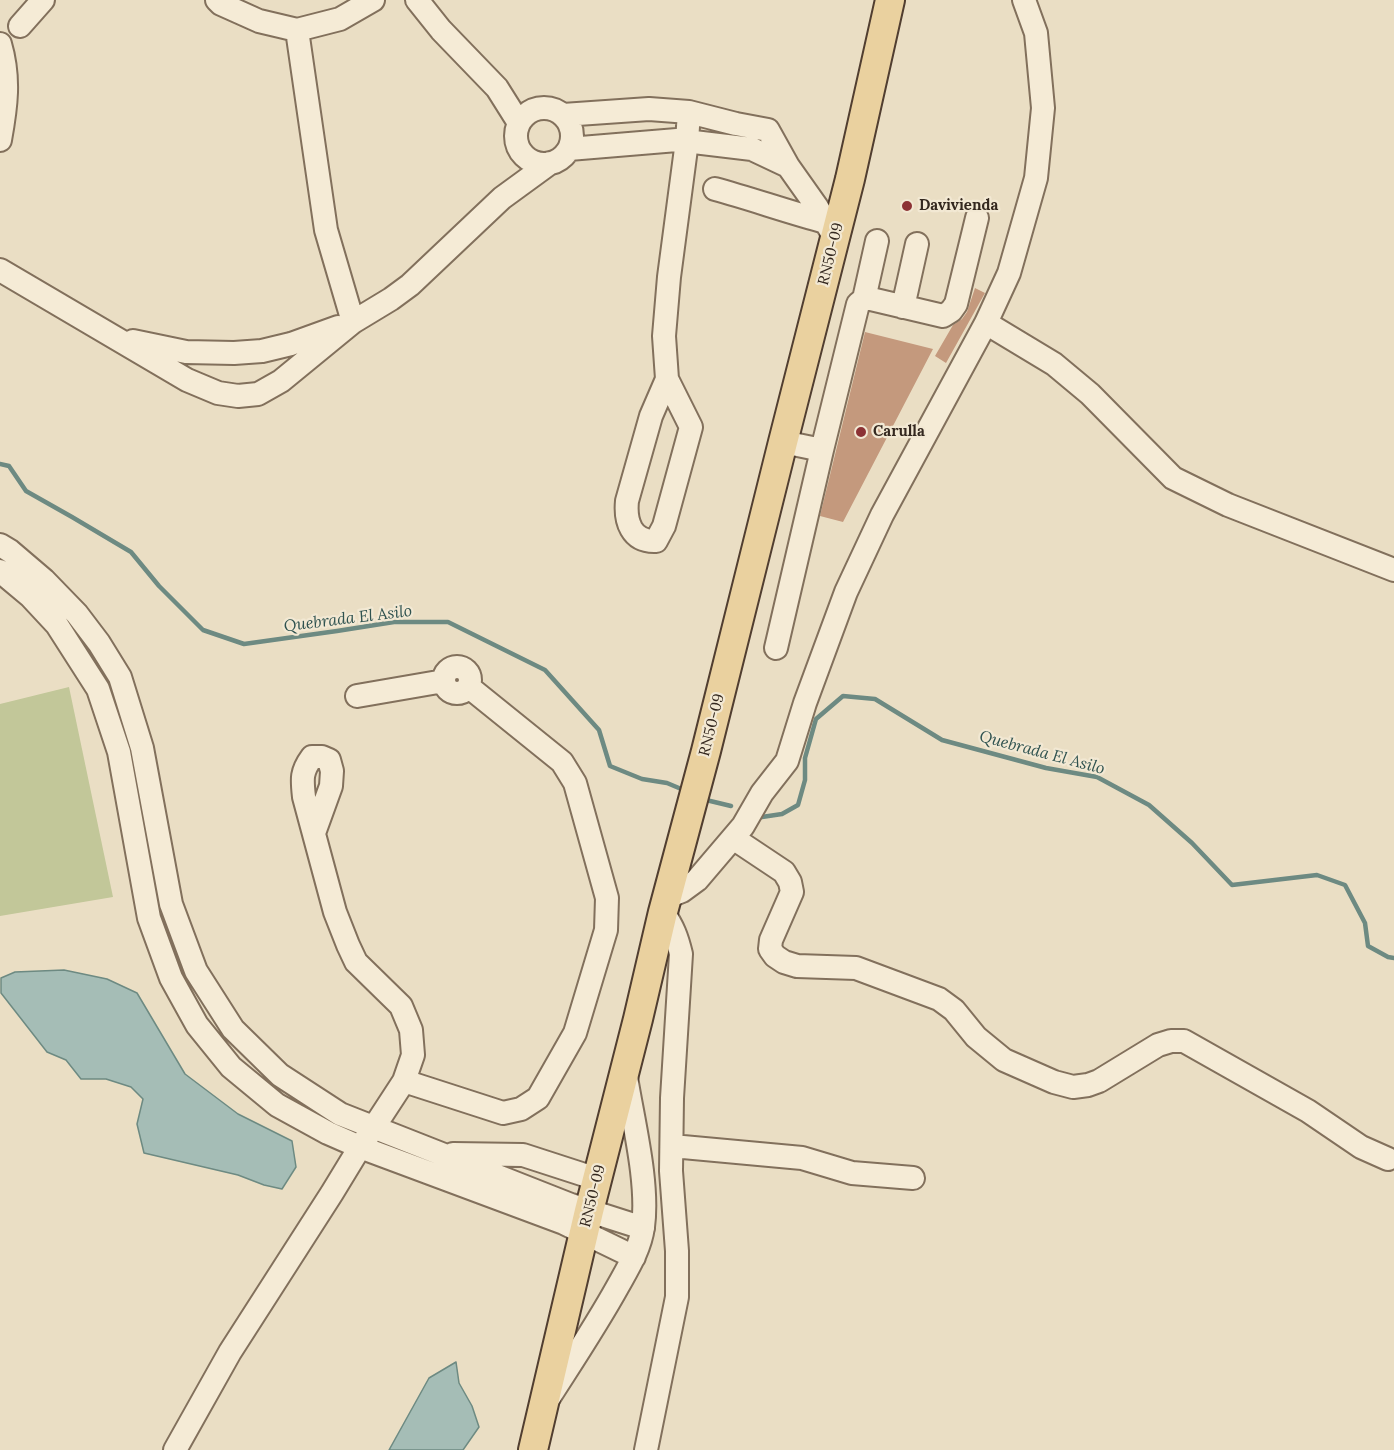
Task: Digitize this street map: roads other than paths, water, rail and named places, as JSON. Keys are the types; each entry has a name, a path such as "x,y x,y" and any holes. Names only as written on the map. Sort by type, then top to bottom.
{"main road":[{"name":"RN50-09","path":"533,1450 597,1179 783,442 830,230 850,179 890,0"}],"street":[{"path":"20,26 43,0"},
{"path":"217,0 221,4 260,21 297,30 340,19 373,0"},
{"path":"417,0 441,30 497,88 519,123"},
{"path":"646,1450 677,1297 677,1251 671,1171 672,1098 681,954 665,905 697,880 733,838 743,826 762,793 787,761 805,704 850,582 882,515 986,323 1009,273 1036,178 1043,108 1036,33 1024,0"},
{"path":"297,30 326,230 354,322"},
{"path":"0,44 7,78 6,108 0,140"},
{"path":"497,88 540,108"},
{"path":"0,270 187,380 218,393 238,396 258,394 281,381 354,322 410,285 502,198 550,163 561,158 569,149 572,130 563,115 549,108 540,108 526,114 519,123 516,135 519,147 526,157 537,163 550,163"},
{"path":"563,115 649,109 688,112 768,130 788,166 830,230"},
{"path":"667,379 651,416 627,501 628,524 638,537 649,541 656,541 664,526 691,427 667,379 664,336 669,277 687,141 688,112"},
{"path":"569,149 677,140 752,149 788,166"},
{"path":"502,198 522,153"},
{"path":"714,189 753,199 830,230"},
{"path":"864,299 943,316 951,311 956,304 977,218"},
{"path":"776,648 858,304 864,299 877,241"},
{"path":"903,307 917,244"},
{"path":"113,337 186,352 234,353 262,351 291,344 354,322"},
{"path":"986,323 1054,364 1090,394 1173,478 1228,505 1394,570"},
{"path":"783,442 822,450"},
{"path":"0,545 44,580 77,614 99,643 120,677 142,748 171,904 196,971 233,1029 280,1075 340,1114 486,1172 587,1222 634,1257"},
{"path":"0,571 30,596 57,625 98,688 119,752 149,918 171,978 197,1025 231,1067 277,1105 328,1133 360,1147 564,1224 587,1222 643,1228"},
{"path":"357,696 444,681 447,689 455,693 469,687 562,762 575,783 607,898 606,930 575,1033 538,1098 521,1109 503,1113 404,1080"},
{"path":"175,1450 230,1352 404,1080 414,1055 411,1030 401,1006 356,962 352,954 335,912 314,833"},
{"path":"733,838 784,872 790,882 792,892 771,940 770,949 784,962 797,966 856,968 939,999 954,1010 976,1037 1004,1060 1054,1082 1073,1087 1099,1081 1158,1045 1171,1041 1184,1041 1308,1111 1361,1147 1388,1159"},
{"path":"543,1407 603,1314 634,1257 643,1228 644,1198 640,1163 625,1072"},
{"path":"672,1146 802,1158 852,1173 913,1178"},
{"path":"443,1154 523,1155 597,1179"}],"water":[{"path":"64,970 107,979 137,993 185,1074 238,1114 292,1141 296,1167 282,1189 238,1175 144,1153 137,1124 143,1099 131,1087 106,1079 81,1079 66,1060 47,1052 1,993 1,978 15,972"},
{"path":"456,1362 459,1383 472,1406 479,1427 463,1450 389,1450 429,1378"}],"waterway":[{"name":"Quebrada El Asilo","path":"0,464 9,466 26,491 131,552 159,586 203,630 244,644 394,622 448,622 545,670 599,730 610,766 642,779 667,783 686,791"},
{"name":"Quebrada El Asilo","path":"762,817 782,814 798,805 805,780 805,758 816,719 843,696 875,699 942,740 1046,768 1097,777 1149,805 1192,843 1232,885 1317,875 1345,885 1365,923 1368,946 1394,958"},
{"name":"Quebrada El Asilo","path":"702,799 731,806"}],"place":[{"name":"Davivienda","path":"907,206"},
{"name":"Carulla","path":"861,432"}]}
